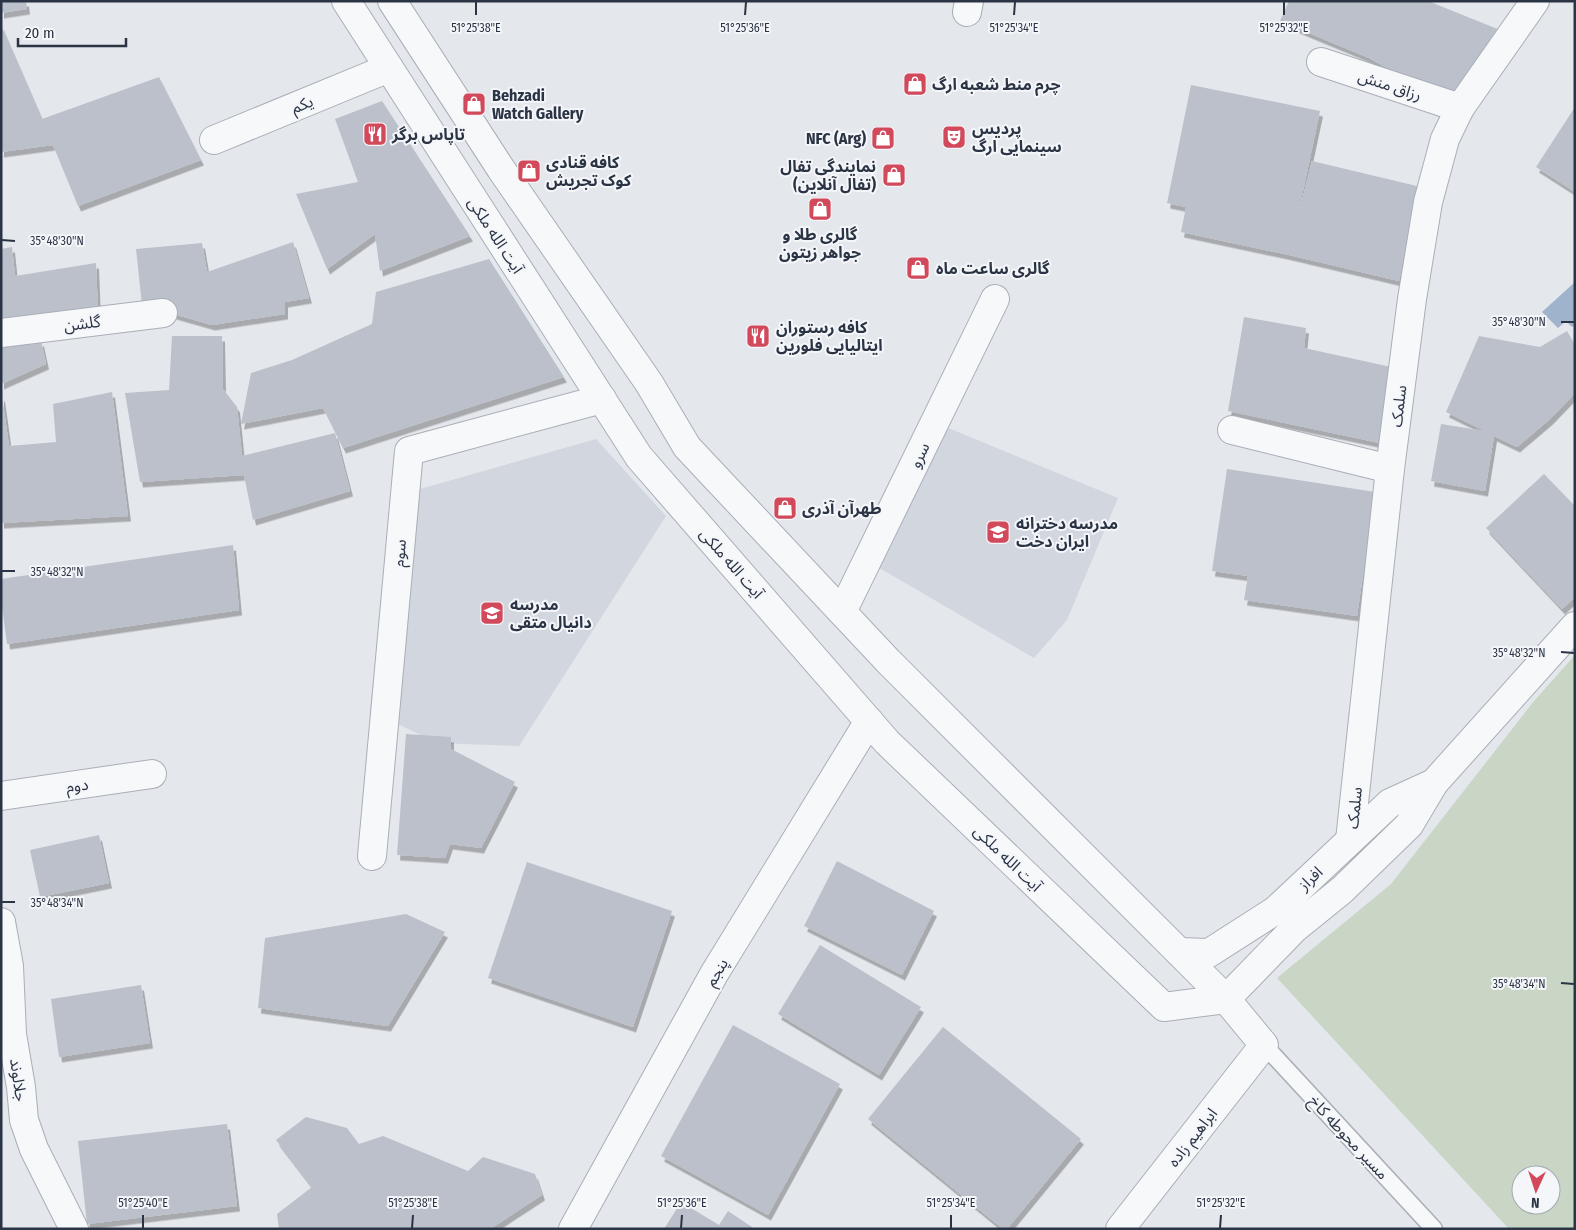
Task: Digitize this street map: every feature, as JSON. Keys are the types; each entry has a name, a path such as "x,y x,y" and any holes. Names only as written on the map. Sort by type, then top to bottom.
{"street":[{"name":"آیت الله ملکی","path":"346,1 639,456 887,742 1164,1007 1226,999"},
{"path":"392,1 501,169 649,383 687,446 888,661 1226,999 1264,1045"},
{"name":"سلمک","path":"1350,840 1390,468 1412,299 1428,202 1445,139 1460,108 1535,1"},
{"name":"رزاق منش","path":"1321,62 1460,108"},
{"name":"یکم","path":"214,140 389,68"},
{"name":"سرو","path":"842,612 995,299"},
{"name":"گلشن","path":"1,333 163,313"},
{"name":"سوم","path":"372,856 409,451 602,399"},
{"path":"1232,430 1390,468"},
{"name":"افراز","path":"1226,999 1295,928 1342,890 1409,825 1434,783 1575,626"},
{"name":"پنجم","path":"573,1229 714,974 869,721"},
{"name":"دوم","path":"1,796 152,774"},
{"name":"افراز","path":"1179,952 1209,953 1276,910 1390,803 1434,783"},
{"name":"جلالوند","path":"1,922 9,966 12,1034 21,1087 24,1120 34,1149 74,1229"},
{"name":"ابراهیم زاده","path":"1120,1229 1264,1045"}],"lane":[{"name":"مسیر محوطه کاخ","path":"1264,1045 1434,1229"}],"shaded area":[{"name":"مدرسه دخترانه ایران دخت","path":"946,427 1118,498 1067,620 1034,658 876,566"},
{"name":"مدرسه دانیال متقی","path":"596,439 666,516 519,746 438,743 370,711 392,497"}],"green space":[{"path":"1575,655 1575,1229 1509,1229 1277,978 1391,884 1534,701"}],"water":[{"path":"1575,282 1575,325 1572,327 1566,321 1558,328 1542,312"}],"building":[{"path":"1,1 26,1 27,9 1,13"},
{"path":"1289,1 1428,1 1500,30 1453,104 1369,58 1280,21"},
{"path":"1,25 42,119 159,77 201,160 78,206 53,145 1,152"},
{"path":"1191,85 1320,111 1294,233 1312,161 1421,187 1399,281 1181,232 1186,207 1167,203"},
{"path":"382,101 470,236 380,271 375,234 327,269 296,194 358,182 335,119"},
{"path":"1575,107 1575,192 1536,167"},
{"path":"293,242 309,298 285,302 285,314 212,325 142,305 136,249 202,243 207,272"},
{"path":"12,247 15,276 96,263 98,314 1,331 1,249"},
{"path":"489,259 564,377 343,448 323,408 241,424 251,373 292,360 372,324 376,292"},
{"path":"1244,317 1306,328 1304,348 1396,368 1380,443 1228,411"},
{"path":"1567,331 1575,345 1575,393 1550,419 1517,447 1494,436 1485,491 1431,481 1441,424 1485,431 1446,412 1479,336 1540,347"},
{"path":"172,336 222,336 223,389 237,407 242,456 335,433 350,491 253,520 244,475 140,482 125,393 169,390"},
{"path":"41,341 46,364 1,384 1,346"},
{"path":"112,392 128,516 1,523 1,396 9,446 56,442 53,404"},
{"path":"1227,469 1375,492 1357,616 1244,600 1248,576 1212,571"},
{"path":"1544,474 1575,506 1575,597 1562,609 1486,528"},
{"path":"233,545 239,610 7,644 1,599 1,579"},
{"path":"406,734 451,737 451,749 515,782 481,848 450,844 445,858 397,855"},
{"path":"99,835 109,883 40,897 30,850"},
{"path":"837,861 934,911 902,975 804,926"},
{"path":"527,862 672,911 633,1027 488,978"},
{"path":"406,914 445,932 388,1026 258,1008 265,938"},
{"path":"820,945 921,1007 879,1075 778,1014"},
{"path":"141,985 150,1043 59,1057 51,999"},
{"path":"733,1025 840,1084 768,1215 661,1156"},
{"path":"943,1027 1081,1139 1007,1229 1003,1229 868,1119"},
{"path":"306,1117 347,1128 359,1144 383,1136 468,1171 483,1157 535,1174 542,1195 490,1229 279,1229 277,1214 312,1187 276,1140"},
{"path":"227,1124 237,1206 87,1224 78,1141"},
{"path":"681,1202 719,1225 728,1211 755,1229 664,1229"}],"place":[{"name":"چرم منط شعبه ارگ","path":"915,84"},
{"name":"Behzadi Watch Gallery","path":"474,104"},
{"name":"تاپاس برگر","path":"375,134"},
{"name":"پردیس سینمایی ارگ","path":"954,137"},
{"name":"NFC (Arg)","path":"883,138"},
{"name":"کافه قنادی کوک تجریش","path":"529,171"},
{"name":"نمایندگی تفال (تفال آنلاین)","path":"894,175"},
{"name":"گالری طلا و جواهر زیتون","path":"820,209"},
{"name":"گالری ساعت ماه","path":"918,268"},
{"name":"کافه رستوران ایتالیایی فلورین","path":"758,336"},
{"name":"طهرآن آذری","path":"785,508"},
{"name":"مدرسه دخترانه ایران دخت","path":"998,532"},
{"name":"مدرسه دانیال متقی","path":"492,613"}]}
